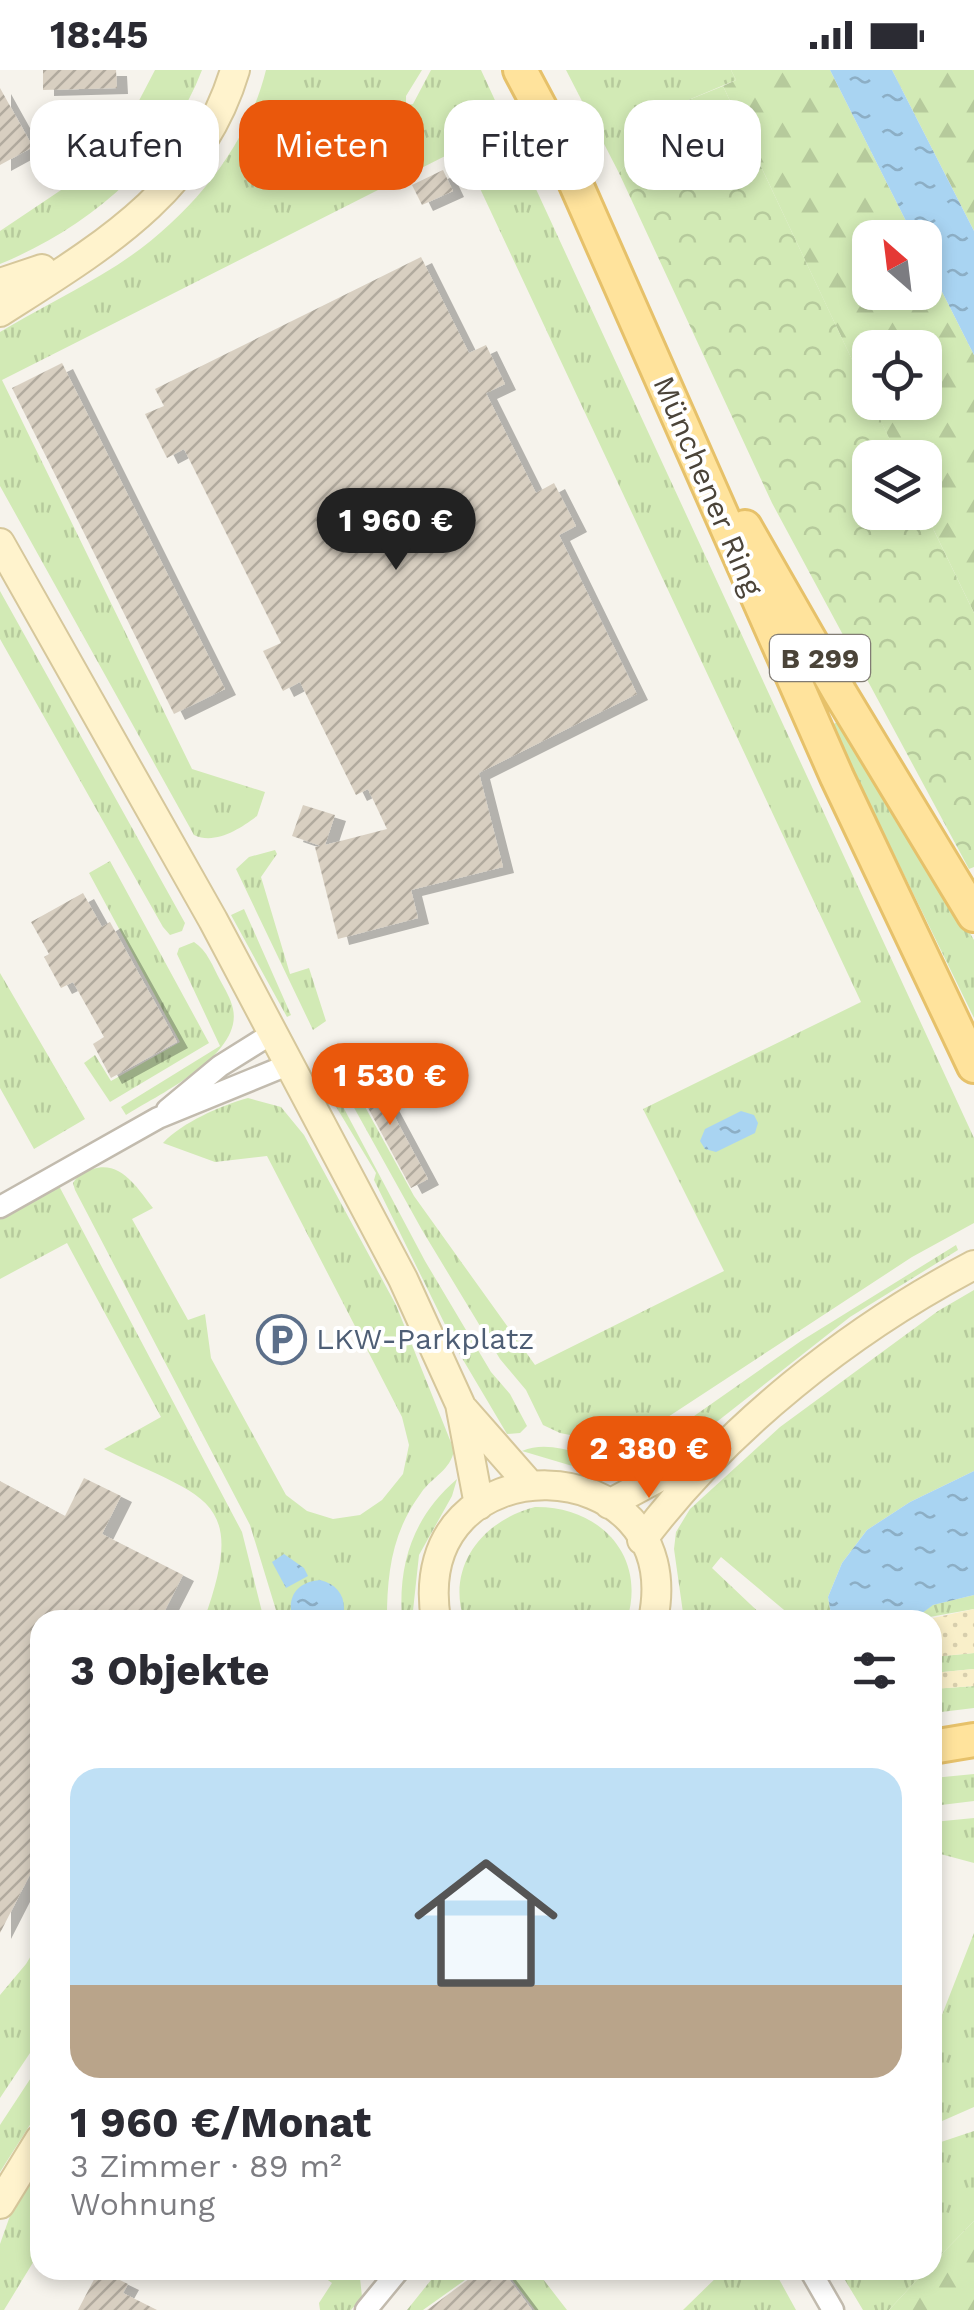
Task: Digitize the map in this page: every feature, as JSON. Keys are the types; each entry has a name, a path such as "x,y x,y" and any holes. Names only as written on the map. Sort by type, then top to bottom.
{"main road":[{"path":"0,312 62,272 163,196 190,163 224,102 236,70"},
{"name":"Münchener Ring","path":"520,70 536,100"},
{"path":"534,70 543,100"},
{"name":"Münchener Ring","path":"579,190 837,776 974,1066"},
{"path":"0,286 116,231"},
{"name":"B 299","path":"670,398 974,915"},
{"path":"0,542 274,1033 390,1252 460,1404 479,1505"},
{"path":"642,1540 736,1434 848,1346 971,1267"},
{"path":"460,1404 528,1484"},
{"path":"609,1504 736,1434"},
{"path":"435,1610 438,1563 454,1530 479,1505 528,1484 569,1486 609,1504 628,1521 642,1540 654,1574 653,1610"},
{"path":"942,1745 974,1740"},
{"path":"0,2204 30,2155"}],"street":[{"path":"158,1118 220,1066 274,1033"},
{"path":"0,1206 158,1118 290,1064"},
{"path":"366,2310 391,2280"},
{"path":"816,2280 833,2310"}],"green space":[{"path":"155,70 202,70 188,100 139,100"},
{"path":"266,70 422,70 406,100 257,100"},
{"path":"431,70 481,70 495,100 444,100 444,157 424,167 424,100 415,100"},
{"path":"566,70 731,70 736,80 688,100 624,100 624,167 619,173 604,144 604,100 581,100"},
{"path":"731,70 830,70 905,220 852,220 852,310 942,310 942,292 974,355 974,613 934,530 942,530 942,440 890,440 880,420 942,420 942,330 852,330 852,360 761,167 761,100 730,100 723,86 736,80"},
{"path":"892,70 974,70 974,231"},
{"path":"723,86 730,100 688,100"},
{"path":"239,137 239,190 378,190 2,380 192,769 265,792 257,816 219,837 202,838 194,835 0,486 0,332 129,257 156,237 202,190 219,190 219,169"},
{"path":"761,167 852,359 852,420 881,420 890,440 852,440 852,530 934,530 974,613 974,867 969,869 772,503 627,190 761,190"},
{"path":"61,190 118,190 65,231 0,264 0,231"},
{"path":"481,190 536,190 974,1138 974,1223 912,1257 627,1441 610,1443 560,1433 543,1425 526,1390 500,1359 422,1230 327,1059 335,1052 414,1196 535,1365 724,1271 643,1109 861,1002"},
{"path":"0,591 185,923 182,931 170,935 163,927 0,639"},
{"path":"840,721 903,830 908,828 974,940 974,1018 831,725"},
{"path":"275,850 277,854 261,877 290,974 309,968 326,1021 313,1030 236,869 249,857"},
{"path":"110,861 209,1043 110,1102 84,1063 95,1055 111,1081 180,1042 89,873"},
{"path":"244,909 291,1015 287,1017 231,915"},
{"path":"194,942 206,954 229,998 233,1026 225,1042 195,1072 126,1115 121,1107 220,1046 177,954 179,948"},
{"path":"0,973 85,1119 34,1149 0,1088"},
{"path":"323,1069 425,1261 491,1372 510,1394 527,1426 520,1433 507,1434 459,1353 374,1180 376,1173 320,1080"},
{"path":"248,1098 281,1107 304,1135 396,1305 454,1450 449,1463 421,1493 403,1523 390,1569 387,1610 276,1610 250,1525 75,1190 73,1183 77,1178 103,1167 120,1172 135,1185 153,1208 132,1219 188,1320 205,1314 211,1358 286,1495 307,1511 333,1519 360,1515 382,1500 403,1474 409,1445 402,1417 267,1156 215,1162 163,1143 181,1128"},
{"path":"59,1186 242,1532 262,1610 207,1610 217,1579 219,1524 208,1506 191,1492 104,1449 161,1417 67,1243 0,1279 0,1219"},
{"path":"956,1245 958,1250 850,1317 672,1457 630,1481 522,1451 550,1447 608,1459 637,1456 801,1341"},
{"path":"974,1290 974,1471 910,1502 867,1530 842,1563 828,1597 830,1610 784,1610 721,1557 712,1568 756,1610 683,1610 674,1549 676,1532 690,1509 780,1427 938,1311"},
{"path":"457,1479 452,1496 419,1555 413,1610 402,1610 403,1579 412,1542 429,1509"},
{"path":"535,1507 558,1509 598,1525 624,1555 630,1575 629,1610 462,1610 460,1581 474,1548 485,1534 517,1513"},
{"path":"974,1595 974,1609 942,1615 942,1610 926,1610"},
{"path":"974,1653 974,1669 942,1672 942,1656"},
{"path":"974,1686 974,1708 942,1712 942,1688"},
{"path":"974,1774 974,1801 942,1805 942,1777"},
{"path":"974,1818 974,1863 942,1854 942,1821"},
{"path":"974,1933 974,2107 942,2121 942,2015"},
{"path":"30,1957 30,2053 0,2098 0,1995"},
{"path":"30,2079 30,2125 0,2172 0,2125"},
{"path":"974,2131 974,2221 942,2254 942,2142"},
{"path":"30,2182 30,2267 4,2310 0,2310 0,2244 11,2213"},
{"path":"974,2221 974,2310 889,2310 917,2280 942,2280 942,2254"},
{"path":"328,2280 360,2280 362,2297 351,2310 320,2310 319,2303 332,2283"},
{"path":"431,2280 465,2280 423,2310 407,2310"},
{"path":"512,2280 544,2280 567,2310 535,2310"},
{"path":"714,2280 780,2280 796,2310 683,2310"},
{"path":"845,2280 917,2280 889,2310 863,2310"}],"sand":[{"path":"974,1609 974,1653 942,1656 942,1616"},
{"path":"974,1669 974,1686 942,1688 942,1672"}],"water":[{"path":"830,70 892,70 974,231 974,355 942,292 942,220 905,220"},
{"path":"741,1111 754,1115 758,1123 755,1133 716,1152 705,1149 700,1141 705,1129"},
{"path":"974,1471 974,1595 926,1610 830,1610 828,1597 842,1563 867,1530 910,1502"},
{"path":"284,1554 304,1568 308,1576 286,1588 272,1562"},
{"path":"312,1581 333,1586 341,1594 343,1610 292,1610 295,1592"}],"building":[{"path":"43,70 116,70 117,88 43,90"},
{"path":"0,88 30,142 30,149 0,165"},
{"path":"443,170 444,190 453,191 422,205 414,190 424,190 424,179"},
{"path":"421,257 469,353 486,345 505,384 486,393 536,493 554,483 576,526 559,535 637,694 479,773 503,867 411,890 418,918 338,939 315,847 321,846 292,836 303,805 335,815 325,845 387,829 368,789 356,795 300,682 283,691 263,651 281,643 184,449 167,458 145,414 164,406 155,389"},
{"path":"62,363 225,689 174,714 12,388"},
{"path":"83,893 102,927 110,922 177,1042 111,1078 93,1044 104,1037 73,982 61,988 44,957 49,954 31,922"},
{"path":"369,1069 428,1179 411,1188 352,1078"},
{"path":"84,1478 121,1496 102,1534 183,1575 165,1610 30,1610 30,1874 0,1933 0,1481 65,1516"},
{"path":"94,2280 120,2280 128,2284 123,2293 157,2310 78,2310"},
{"path":"468,2280 510,2280 532,2310 427,2310"}],"place":[{"name":"LKW-Parkplatz","path":"281,1339"}]}
